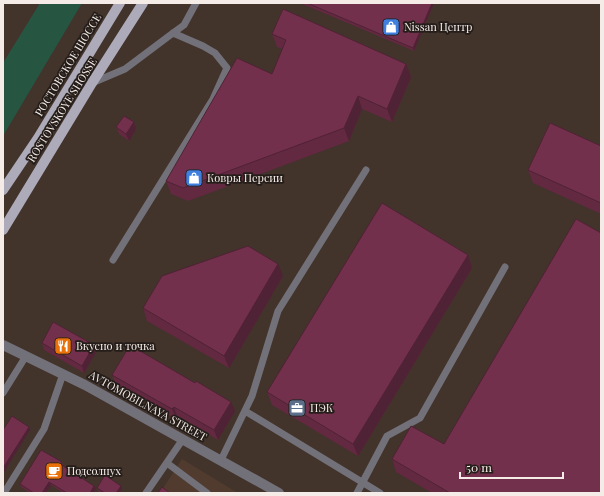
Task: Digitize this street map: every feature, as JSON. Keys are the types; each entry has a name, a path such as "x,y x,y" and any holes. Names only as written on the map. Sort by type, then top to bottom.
{"main road":[{"name":"ROSTOVSKOYE SHOSSE","path":"3,190 38,138 120,3"},
{"name":"ROSTOVSKOYE SHOSSE","path":"3,230 92,83 143,3"}],"street":[{"name":"AVTOMOBILNAYA STREET","path":"3,345 63,374 87,382 183,439 279,493"}],"lane":[{"path":"92,83 125,69 184,25 196,3"},
{"path":"113,260 214,99 227,68 215,53 173,33"},
{"path":"221,460 252,396 278,311 366,170"},
{"path":"357,493 387,436 420,418 505,267"},
{"path":"3,394 26,356"},
{"path":"4,493 44,430 63,374"},
{"path":"245,411 380,493"},
{"path":"146,493 183,439"},
{"path":"166,463 207,493"}],"shaded area":[{"path":"182,459 238,493 160,493"}],"green space":[{"path":"40,3 82,3 3,136 3,63"}],"building":[{"name":"Nissan Центр","path":"307,3 432,3 413,48"},
{"path":"283,9 406,64 387,109 358,96 344,128 183,188 166,181 237,58 272,74 286,40 272,34"},
{"path":"124,116 134,122 126,134 116,127"},
{"path":"550,123 601,146 601,203 528,170"},
{"path":"382,203 468,255 353,444 267,392"},
{"path":"576,219 601,233 601,493 450,493 392,459 411,426 444,444"},
{"path":"248,246 278,264 224,356 143,308 162,276"},
{"path":"53,322 94,345 82,366 42,343"},
{"path":"130,345 231,402 214,430 174,407 172,409 112,375"},
{"path":"12,416 29,427 3,468 3,430"},
{"path":"41,450 62,462 60,464 94,486 90,493 67,493 49,482 42,493 34,493 20,484"},
{"path":"105,475 121,486 116,493 105,493 97,488"},
{"path":"162,487 170,493 158,493"}],"place":[{"name":"Nissan Центр","path":"391,27"},
{"name":"Ковры Персии","path":"194,178"},
{"name":"Вкусно и точка","path":"63,346"},
{"name":"ПЭК","path":"297,408"},
{"name":"Подсолнух","path":"54,471"}]}
